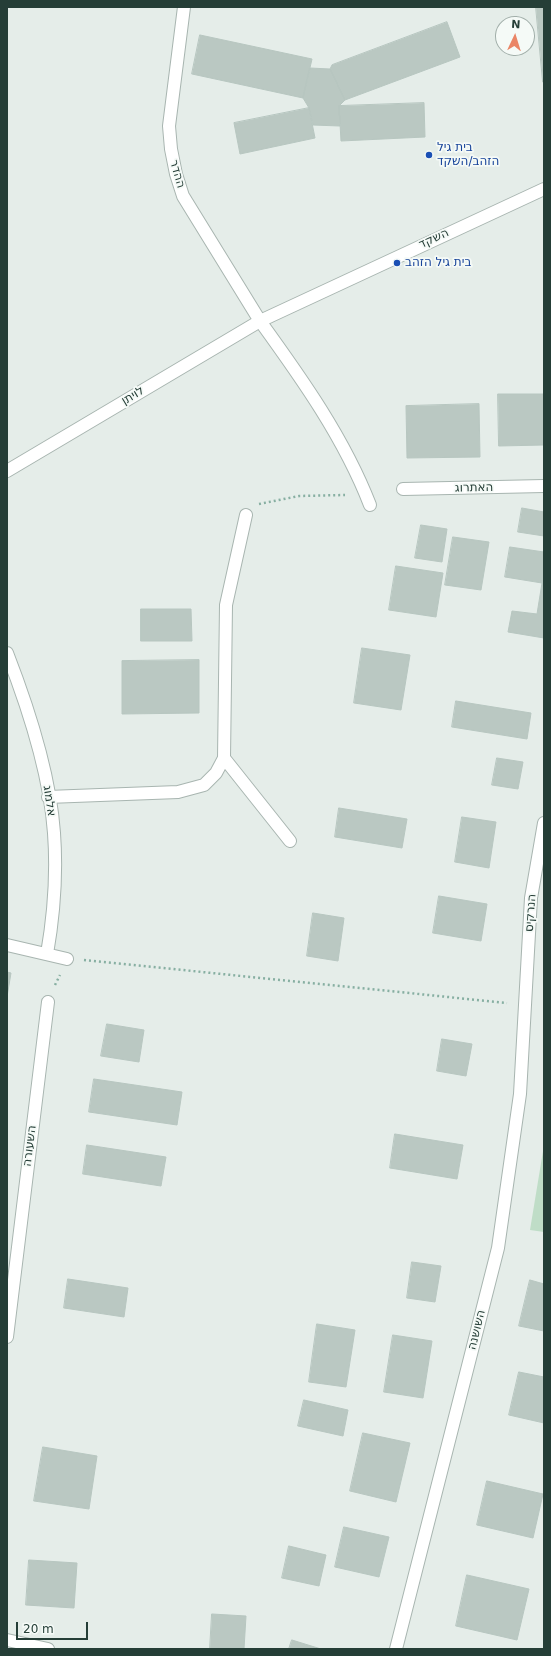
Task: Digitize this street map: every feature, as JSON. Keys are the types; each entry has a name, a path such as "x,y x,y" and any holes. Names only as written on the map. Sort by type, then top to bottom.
{"street":[{"name":"ההדר","path":"184,7 169,126 171,149 176,174 184,196 260,321 301,378 339,440 368,500"},
{"name":"השקד","path":"260,321 544,189"},
{"name":"לויתן","path":"7,471 260,321"},
{"name":"האתרוג","path":"403,489 544,486"},
{"path":"48,797 178,792 204,785 216,773 224,758 226,605 246,515"},
{"name":"אלמוג","path":"7,654 30,719 48,797 54,832 55,886 47,954"},
{"path":"224,758 290,841"},
{"name":"הנרקיס","path":"526,1005 531,898 544,823"},
{"path":"7,945 67,959"},
{"name":"השעורה","path":"7,1337 48,1002"},
{"name":"השושנה","path":"396,1649 498,1248 520,1094 526,1005"},
{"path":"7,1640 48,1649"}],"path":[{"path":"246,515 260,504 299,496 368,500"},
{"path":"48,1002 67,959 526,1005"}],"green space":[{"path":"544,1145 544,1232 530,1230"}],"building":[{"path":"536,7 544,7 544,82 543,82"},
{"path":"447,22 460,57 345,100 330,69 332,65"},
{"path":"200,35 312,59 303,98 192,74"},
{"path":"310,68 330,69 345,100 339,106 340,126 313,125 309,108 303,98"},
{"path":"424,103 425,137 341,141 339,106"},
{"path":"309,108 315,138 240,154 234,123"},
{"path":"498,394 544,394 544,445 499,446"},
{"path":"479,404 480,457 407,458 406,406"},
{"path":"522,508 544,512 544,536 518,532"},
{"path":"421,525 447,529 442,562 415,558"},
{"path":"453,537 489,542 481,590 445,585"},
{"path":"510,547 544,552 544,638 508,632 512,611 537,614 542,583 505,577"},
{"path":"396,566 443,573 436,617 389,610"},
{"path":"141,609 191,609 192,641 141,641"},
{"path":"362,648 410,655 401,710 354,703"},
{"path":"199,660 199,713 122,714 122,661"},
{"path":"456,701 531,713 527,739 452,727"},
{"path":"497,758 523,762 518,789 492,785"},
{"path":"339,808 407,819 402,848 335,837"},
{"path":"462,817 496,822 489,868 455,862"},
{"path":"439,896 487,904 481,941 433,933"},
{"path":"313,913 344,918 338,961 307,956"},
{"path":"7,972 11,973 7,997"},
{"path":"107,1024 144,1030 139,1062 101,1056"},
{"path":"442,1039 472,1044 466,1076 437,1071"},
{"path":"94,1079 182,1092 177,1125 89,1112"},
{"path":"395,1134 463,1145 457,1179 390,1168"},
{"path":"87,1145 166,1157 161,1186 83,1174"},
{"path":"412,1262 441,1266 435,1302 407,1298"},
{"path":"68,1279 128,1288 124,1317 64,1308"},
{"path":"530,1280 544,1284 544,1331 519,1326"},
{"path":"317,1324 355,1330 346,1387 309,1382"},
{"path":"393,1335 432,1341 423,1398 384,1392"},
{"path":"519,1372 544,1377 544,1423 509,1415"},
{"path":"304,1400 348,1410 343,1436 298,1426"},
{"path":"363,1433 410,1443 396,1502 350,1491"},
{"path":"43,1447 97,1456 89,1509 34,1501"},
{"path":"487,1481 543,1494 533,1538 477,1525"},
{"path":"344,1527 389,1537 379,1577 335,1567"},
{"path":"289,1546 326,1555 319,1586 282,1578"},
{"path":"29,1560 77,1563 74,1608 26,1605"},
{"path":"467,1575 529,1589 517,1640 456,1626"},
{"path":"212,1614 246,1616 244,1649 210,1649"},
{"path":"292,1640 321,1649 289,1649"}],"place":[{"name":"בית גיל הזהב/השקד","path":"429,155"},
{"name":"בית גיל הזהב","path":"397,263"}]}
